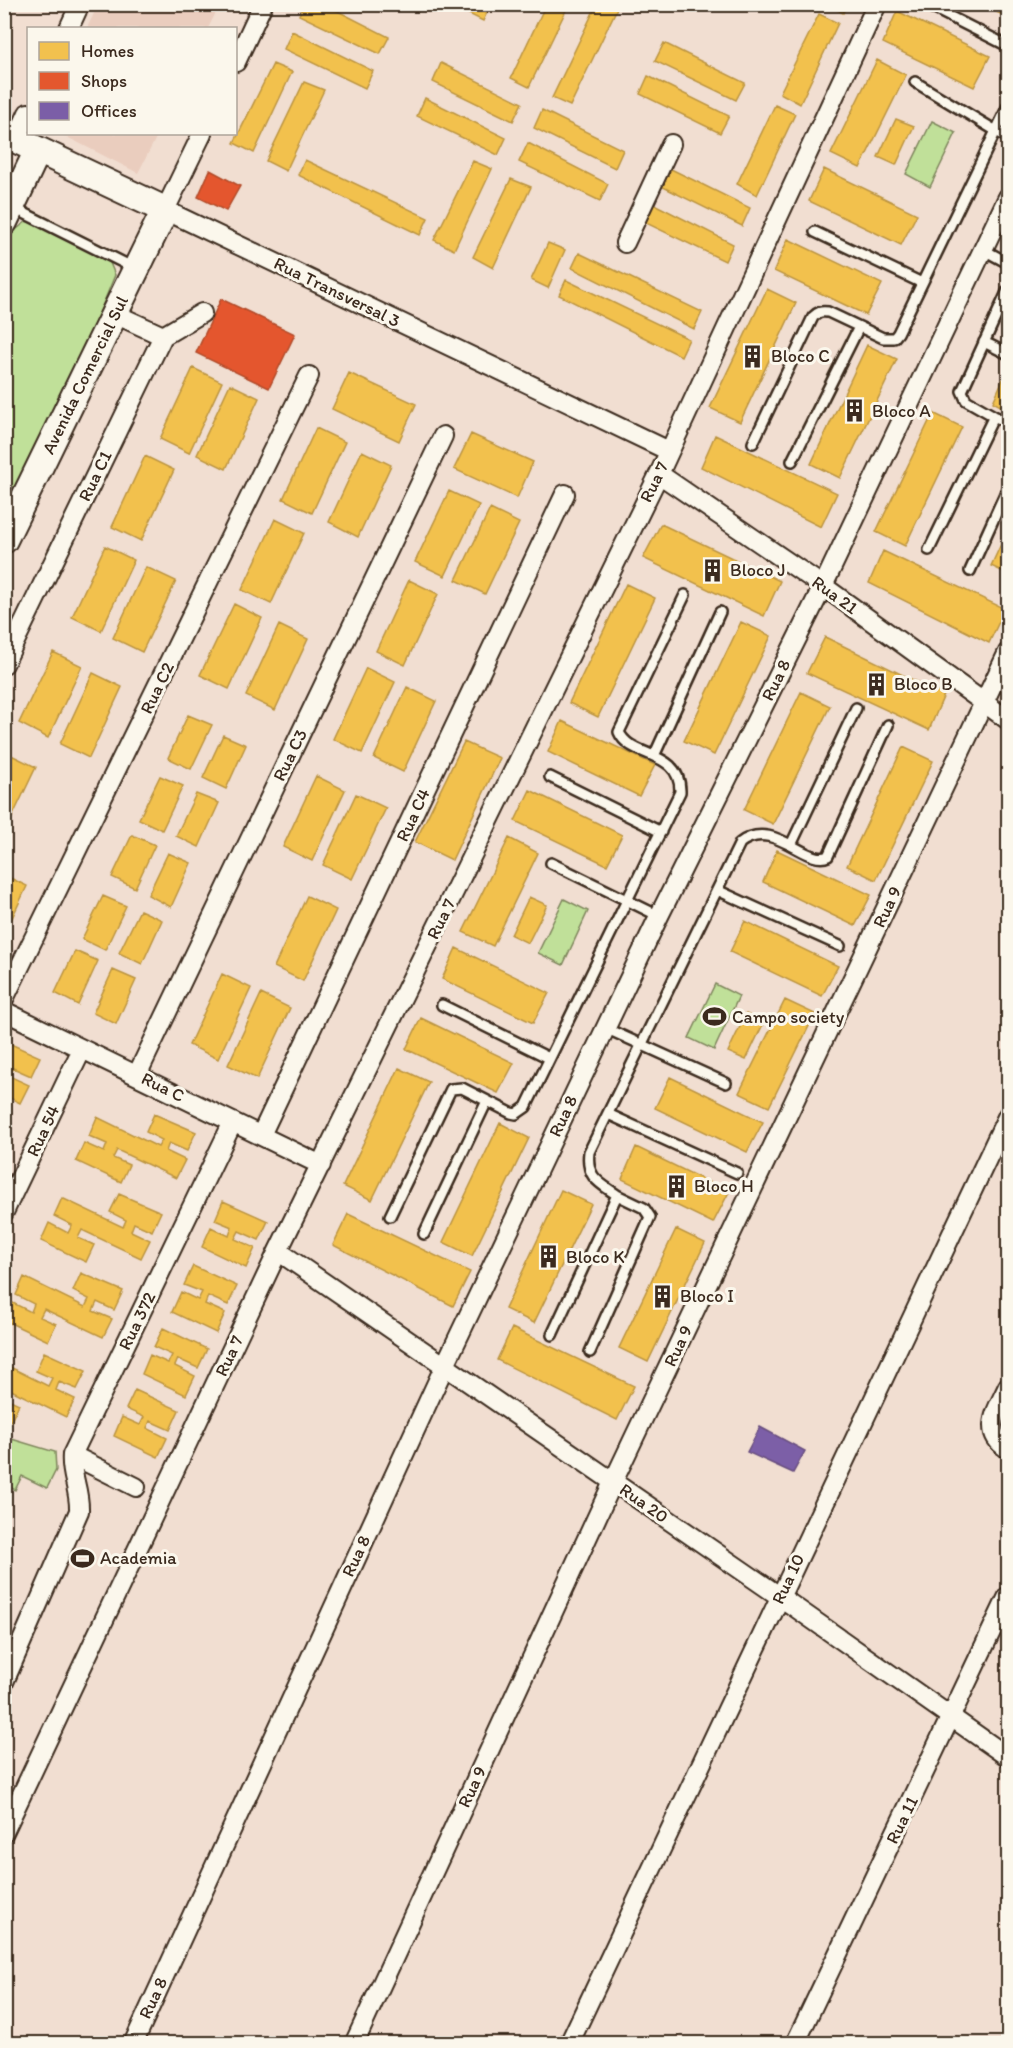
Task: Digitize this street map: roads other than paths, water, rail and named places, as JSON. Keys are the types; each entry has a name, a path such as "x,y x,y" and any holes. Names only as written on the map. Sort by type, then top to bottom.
{"street":[{"path":"69,27 80,4"},
{"path":"237,60 263,4"},
{"name":"Rua 7","path":"4,1832 278,1251 669,451 877,4"},
{"path":"8,215 19,141 27,116"},
{"path":"165,210 202,135"},
{"name":"Rua Transversal 3","path":"19,141 669,451"},
{"path":"625,243 671,144"},
{"name":"Rua 8","path":"133,2043 445,1365 659,916 823,586 1008,197"},
{"name":"Avenida Comercial Sul","path":"4,540 165,210"},
{"path":"115,314 163,336 202,313"},
{"name":"Rua C1","path":"4,664 163,336"},
{"name":"Rua C2","path":"4,999 309,376"},
{"name":"Rua C3","path":"137,1075 443,436"},
{"name":"Rua 21","path":"658,474 823,586 1008,720"},
{"name":"Rua C4","path":"261,1135 565,494"},
{"name":"Rua 9","path":"354,2043 614,1482 1008,652"},
{"name":"Rua C","path":"4,1011 321,1165"},
{"name":"Rua 54","path":"4,1212 82,1049"},
{"name":"Rua 10","path":"569,2043 1008,1115"},
{"name":"Rua 372","path":"72,1455 233,1122"},
{"name":"Rua 20","path":"278,1251 779,1596 1008,1757"},
{"path":"1008,1386 992,1421 993,1432 1002,1445 1008,1449"},
{"path":"4,1682 80,1511 80,1497 73,1473 72,1455 136,1486"},
{"name":"Rua 11","path":"795,2043 1008,1596"}],"lane":[{"path":"925,4 1008,46"},
{"path":"915,82 1008,138"},
{"path":"753,443 813,317 823,311 828,312 883,338 894,338 1008,106"},
{"path":"8,215 136,269"},
{"path":"815,232 922,283"},
{"path":"984,250 1008,263"},
{"path":"1008,290 962,392 966,400 1008,423"},
{"path":"792,461 859,327"},
{"path":"984,342 1008,354"},
{"path":"929,550 994,416"},
{"path":"970,571 1008,487"},
{"path":"390,1216 451,1089 462,1088 511,1113 522,1112 680,792 681,782 677,772 654,756 625,741 619,732 685,595"},
{"path":"654,756 720,612"},
{"path":"791,845 856,708"},
{"path":"590,1352 650,1217 644,1208 617,1195 593,1177 588,1166 589,1152 740,843 749,836 761,835 777,838 820,858 828,856 888,725"},
{"path":"550,777 660,832"},
{"path":"551,864 659,916"},
{"path":"717,890 840,946"},
{"path":"442,1005 549,1058"},
{"path":"605,1028 726,1083"},
{"path":"423,1234 487,1101"},
{"path":"608,1114 737,1173"},
{"path":"552,1335 617,1195"}],"place":[{"name":"Bloco C","path":"753,356"},
{"name":"Bloco A","path":"854,411"},
{"name":"Bloco J","path":"712,570"},
{"name":"Bloco B","path":"876,684"},
{"name":"Campo society","path":"714,1017"},
{"name":"Bloco H","path":"676,1186"},
{"name":"Bloco K","path":"548,1257"},
{"name":"Bloco I","path":"662,1296"},
{"name":"Academia","path":"82,1558"}]}
